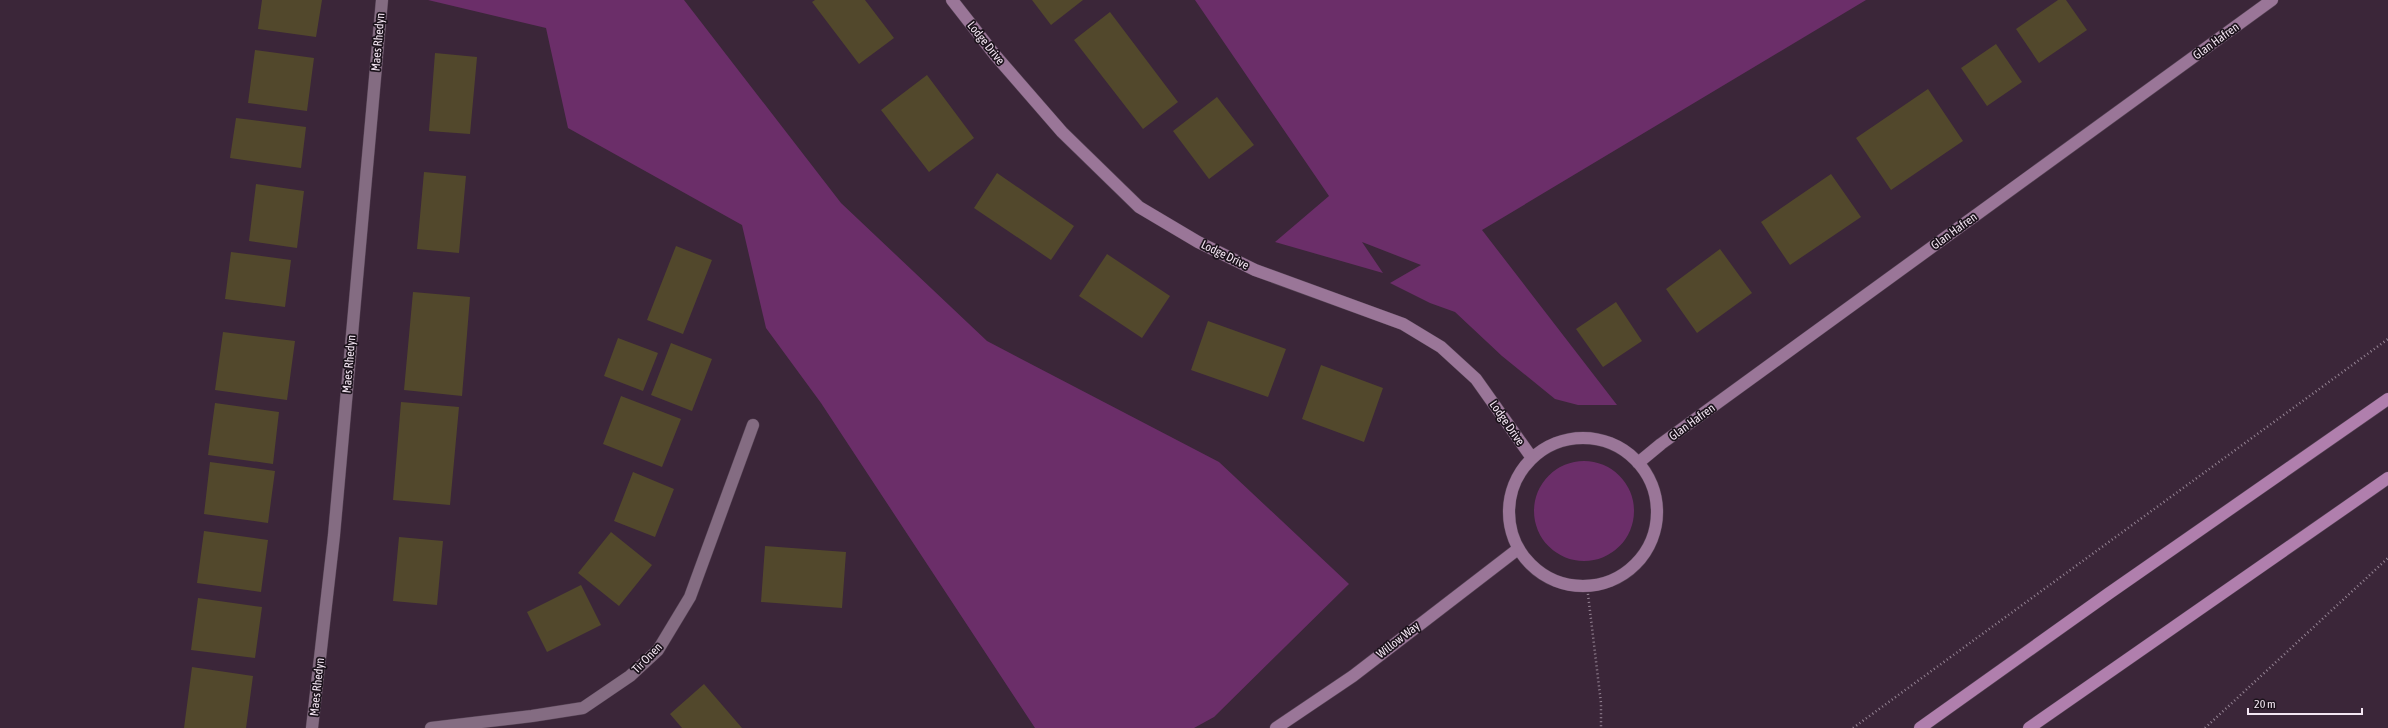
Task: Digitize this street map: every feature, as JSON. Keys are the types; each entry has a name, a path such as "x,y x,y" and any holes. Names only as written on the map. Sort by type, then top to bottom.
{"main road":[{"path":"1920,728 2115,589 2388,399"},
{"path":"2029,728 2388,478"}],"street":[{"name":"Maes Rhedyn","path":"312,728 334,535 382,0"},
{"name":"Lodge Drive","path":"952,0 995,56 1062,132 1139,207 1198,242 1255,270 1403,324 1441,347 1476,379 1532,458"},
{"name":"Glan Hafren","path":"1638,463 1661,444 2271,0"},
{"name":"Tir Onen","path":"431,728 532,716 583,708 630,676 658,650 690,597 753,425"},
{"path":"1574,439 1598,440 1620,448 1638,463 1651,483 1656,506 1654,530 1645,551 1630,569 1610,581 1587,586 1567,585 1549,579 1534,568 1518,549 1510,526 1510,501 1517,477 1532,458 1552,445 1574,439"},
{"name":"Willow Way","path":"1276,728 1352,676 1518,549"},
{"path":"312,728 320,728"}],"path":[{"path":"1853,728 2388,339"},
{"path":"2205,728 2388,558"},
{"path":"1587,586 1601,703 1600,728"}],"shaded area":[{"path":"428,0 684,0 841,203 987,341 1219,462 1349,584 1214,717 1194,728 1035,728 821,403 766,328 742,225 568,128 546,28"},
{"path":"1195,0 1866,0 1482,230 1617,405 1578,405 1555,399 1502,356 1455,312 1430,303 1390,283 1421,265 1362,242 1383,273 1275,242 1329,196"},
{"path":"1584,461 1603,465 1619,476 1630,492 1634,511 1630,530 1619,546 1603,557 1584,561 1565,557 1549,546 1538,530 1534,511 1538,492 1549,476 1565,465"}],"building":[{"path":"262,0 322,0 316,37 258,29"},
{"path":"815,0 865,0 894,38 859,64 812,2"},
{"path":"1032,0 1083,0 1051,25"},
{"path":"2058,0 2066,0 2087,30 2039,63 2016,29"},
{"path":"1110,12 1178,102 1143,129 1074,40"},
{"path":"1996,44 2022,82 1987,106 1961,68"},
{"path":"255,50 314,58 307,111 248,103"},
{"path":"435,53 477,57 470,134 429,131"},
{"path":"927,75 974,138 929,172 881,110"},
{"path":"1928,89 1963,141 1891,190 1856,138"},
{"path":"1217,97 1254,145 1209,179 1173,131"},
{"path":"236,118 306,127 301,168 230,158"},
{"path":"424,172 466,176 459,253 417,249"},
{"path":"997,173 1074,226 1051,260 974,208"},
{"path":"1831,174 1861,217 1790,265 1761,222"},
{"path":"256,184 304,191 297,248 249,241"},
{"path":"676,246 712,260 683,334 647,320"},
{"path":"1720,249 1752,293 1697,333 1666,289"},
{"path":"231,252 291,260 285,307 225,299"},
{"path":"1107,254 1170,296 1142,338 1079,296"},
{"path":"413,292 470,297 462,396 404,390"},
{"path":"1616,302 1642,341 1603,367 1576,329"},
{"path":"1208,321 1286,349 1268,397 1191,370"},
{"path":"223,332 295,341 287,400 215,390"},
{"path":"618,338 658,353 643,391 604,376"},
{"path":"671,343 712,359 692,411 651,395"},
{"path":"1321,365 1383,388 1364,442 1302,419"},
{"path":"621,396 681,419 662,467 603,444"},
{"path":"401,402 459,407 450,505 393,500"},
{"path":"215,403 279,412 273,464 208,455"},
{"path":"210,462 275,471 268,523 204,514"},
{"path":"633,472 674,489 655,537 614,521"},
{"path":"204,531 268,540 261,592 197,583"},
{"path":"611,532 652,565 619,606 578,573"},
{"path":"399,537 443,541 437,605 393,601"},
{"path":"765,546 846,552 842,608 761,602"},
{"path":"581,585 601,625 547,652 527,612"},
{"path":"198,598 262,607 255,658 191,650"},
{"path":"192,667 253,676 246,728 184,728"},
{"path":"704,684 742,728 682,728 670,714"}]}
